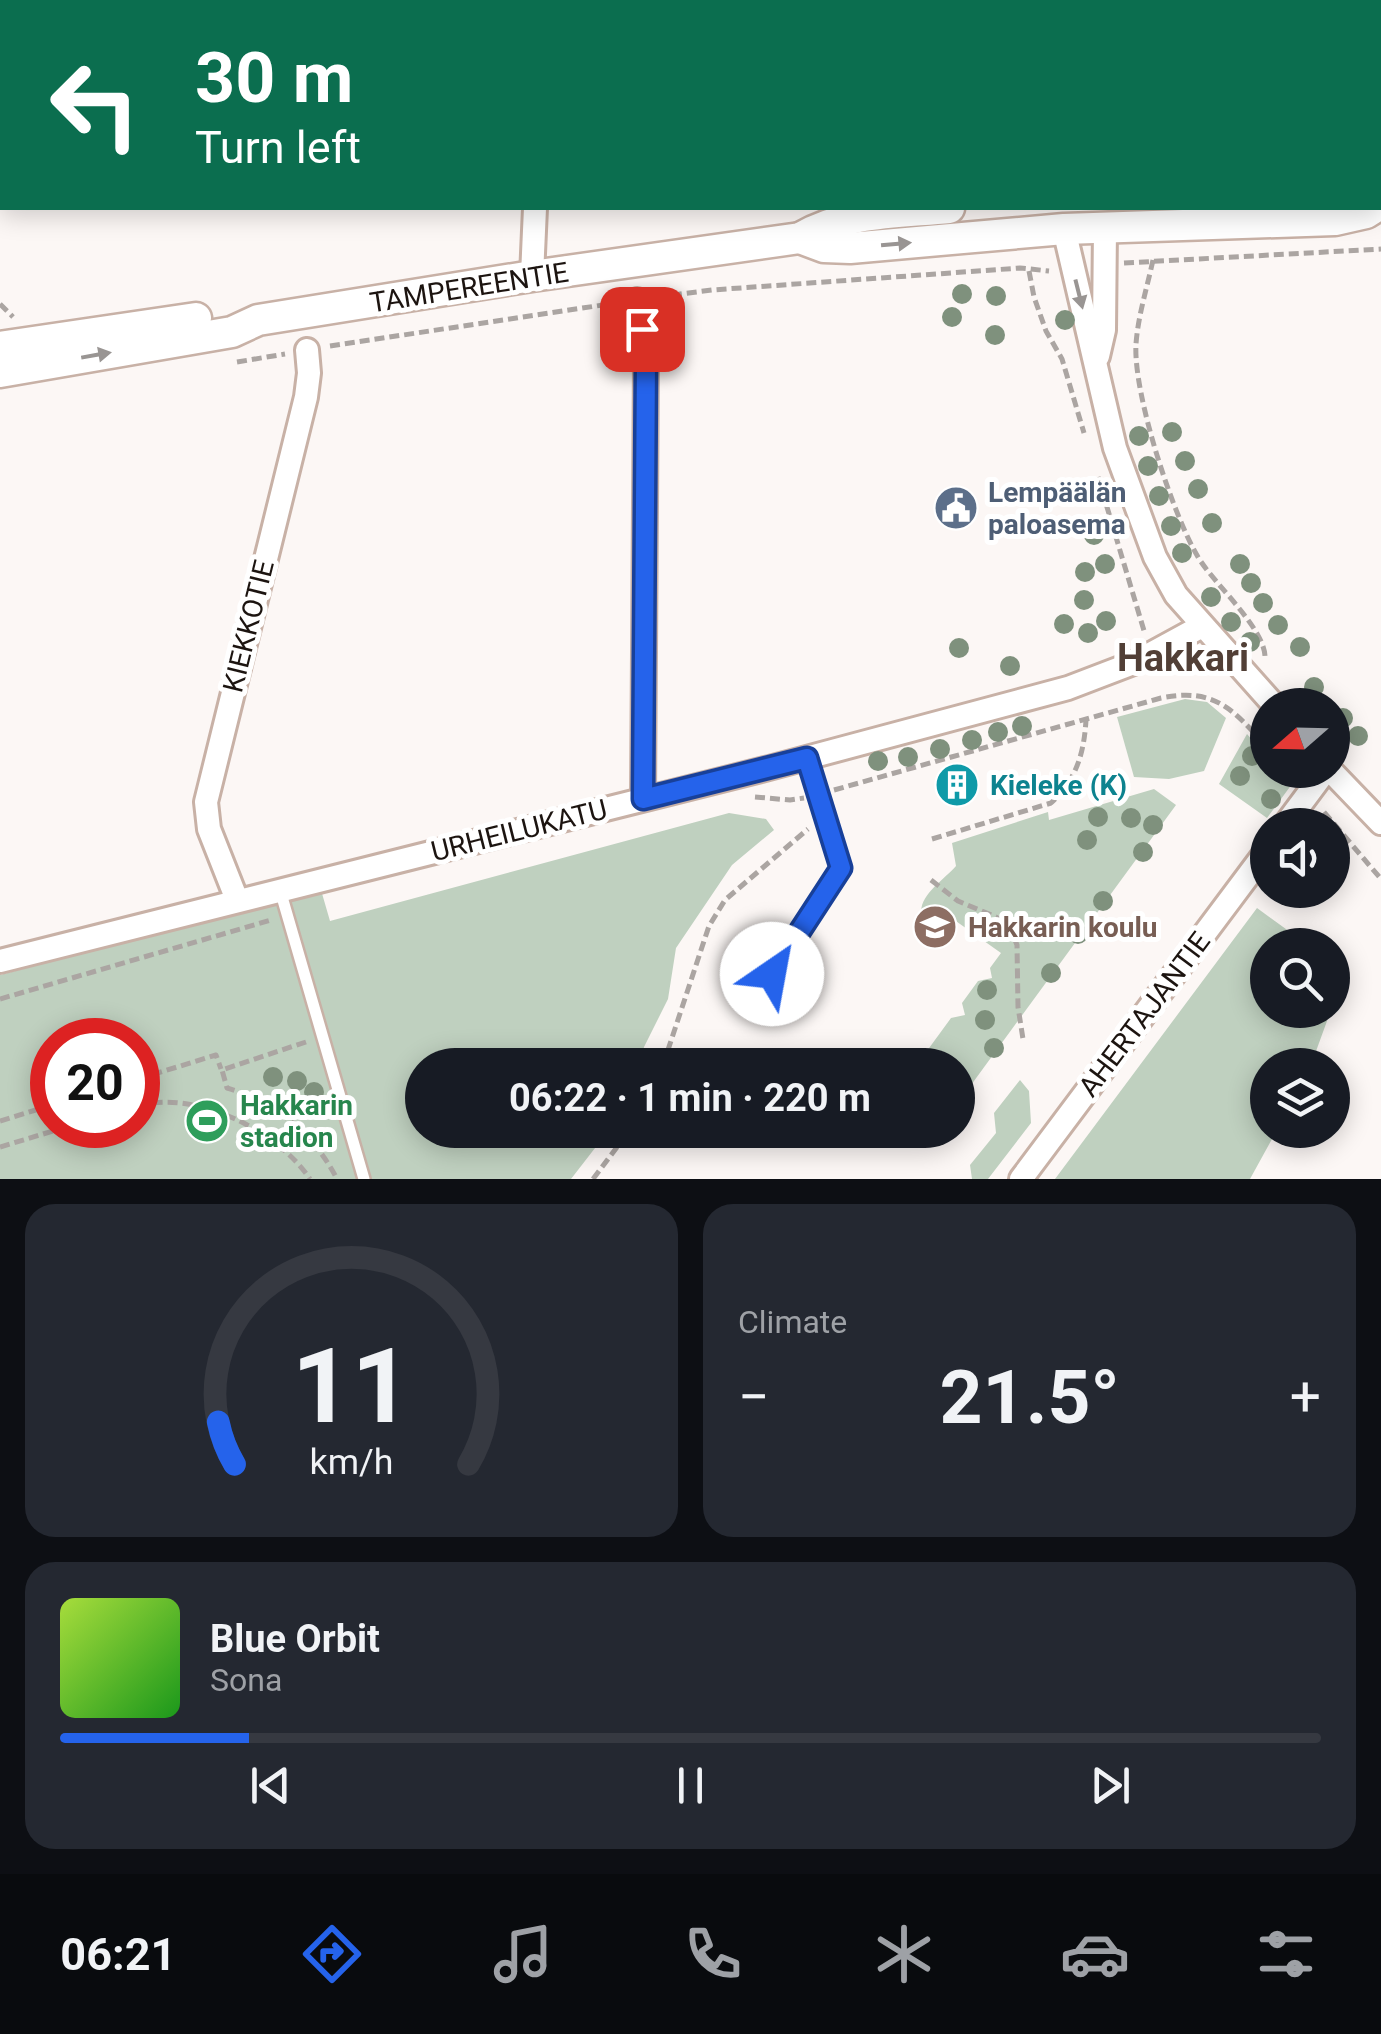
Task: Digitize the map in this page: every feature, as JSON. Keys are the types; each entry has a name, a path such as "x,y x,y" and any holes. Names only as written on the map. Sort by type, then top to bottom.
{"main road":[{"name":"TAMPEREENTIE","path":"0,372 232,332 258,320 800,238 844,218 929,210"},
{"name":"TAMPEREENTIE","path":"800,238 824,247 850,248 1085,223 1335,220 1371,210"},
{"name":"TAMPEREENTIE","path":"0,347 229,314 258,320"}],"street":[{"path":"532,276 535,210"},
{"path":"1085,223 1106,266 1104,330 1097,359"},
{"path":"1085,223 1073,269 1115,448 1132,500 1169,582 1202,626 1259,688"},
{"path":"637,300 646,358 643,799"},
{"name":"KIEKKOTIE","path":"236,900 209,829 206,802 306,397 307,350"},
{"name":"URHEILUKATU","path":"0,961 807,758 1068,688 1151,656 1202,626"},
{"path":"1298,808 1313,788"},
{"path":"1346,788 1381,823"},
{"name":"AHERTAJANTIE","path":"1021,1179 1250,873"}],"lane":[{"path":"772,974 841,868 812,796 807,758"},
{"path":"280,890 364,1179"}],"path":[{"path":"1106,266 1153,260 1381,249"},
{"path":"1153,260 1136,342 1136,377 1143,408 1185,532 1198,558 1265,647 1264,662 1253,681"},
{"path":"233,363 712,290 1020,268 1073,269"},
{"path":"1029,271 1034,298 1062,359 1084,434"},
{"path":"1096,471 1161,698"},
{"path":"739,797 790,800 812,796 1086,718 1195,693 1222,703 1250,730"},
{"path":"932,839 1051,803 1076,772 1086,718"},
{"path":"1308,794 1381,878"},
{"path":"810,807 812,796"},
{"path":"669,1048 709,926 725,900 808,832 808,819"},
{"path":"931,880 958,900 1010,928 1018,944 1018,1007 1023,1039"},
{"path":"0,999 288,915"},
{"path":"222,1070 323,1036"},
{"path":"160,1072 216,1055 226,1088 256,1096 307,1136 337,1179"},
{"path":"160,1102 226,1115 270,1138 291,1155 310,1179"},
{"path":"0,1121 30,1112"},
{"path":"0,1147 30,1138"},
{"path":"593,1179 616,1148"}],"green space":[{"path":"1185,699 1207,702 1226,718 1204,771 1169,779 1134,777 1117,717"},
{"path":"1247,734 1250,788 1289,788 1274,808 1253,808 1219,784"},
{"path":"1154,789 1176,805 975,1080 975,1048 929,1048 951,1018 965,1015 962,1003 978,981 992,978 990,968 1001,953 936,907 927,919 923,919 921,911 931,890 956,866 952,843 1048,812 1049,820"},
{"path":"729,813 766,819 774,830 732,865 676,948 668,999 644,1048 405,1048 405,1148 595,1148 571,1179 0,1179 0,975 321,890 330,921"},
{"path":"1257,908 1285,928 1250,928 1250,1028 1324,1028 1317,1048 1250,1048 1250,1148 1267,1148 1250,1179 1055,1179"},
{"path":"1020,1080 1029,1091 1031,1123 988,1179 972,1179 970,1165 996,1133 994,1113"}],"place":[{"name":"Lempäälän paloasema","path":"956,508"},
{"name":"Kieleke (K)","path":"957,785"},
{"name":"Hakkarin koulu","path":"935,927"},
{"name":"Hakkarin stadion","path":"207,1121"}],"district":[{"name":"Hakkari","path":"1183,658"}],"route":[{"path":"642,329 646,358 643,799 807,758 841,868 772,974"}]}
